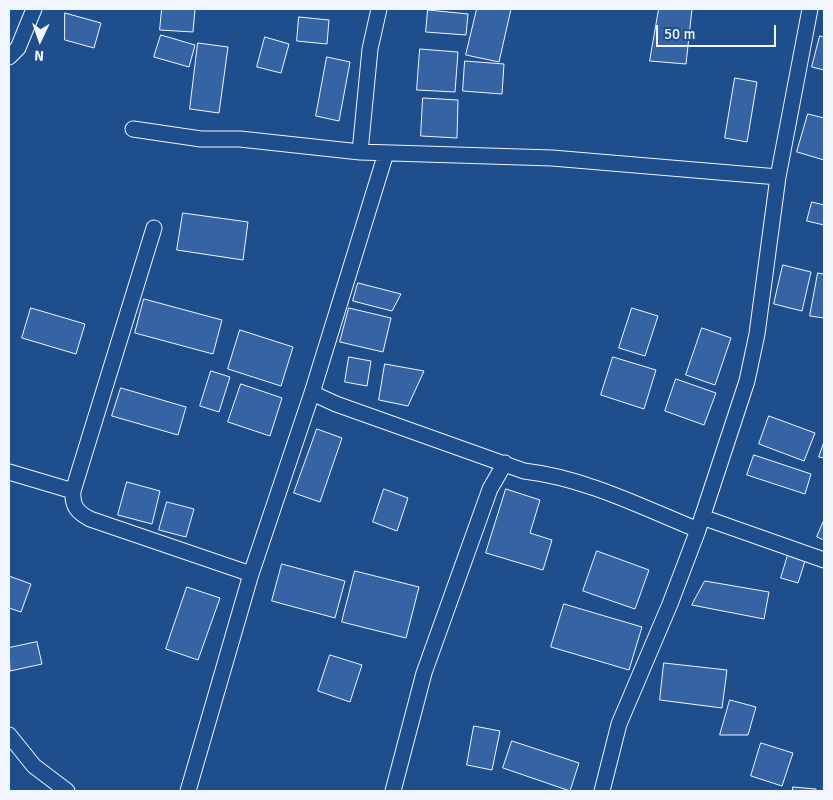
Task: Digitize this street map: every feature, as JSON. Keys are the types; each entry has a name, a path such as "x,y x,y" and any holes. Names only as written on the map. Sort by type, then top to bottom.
{"street":[{"path":"9,57 18,48 34,9"},
{"path":"360,152 370,49 379,9"},
{"path":"602,791 619,724 670,604 700,524 747,381 757,334 778,177 810,9"},
{"path":"133,129 201,139 240,139 386,154 552,158 778,177"},
{"path":"188,791 251,574 312,393 386,154"},
{"path":"154,228 73,491 72,502 79,513 90,519 251,574"},
{"path":"312,393 336,404 524,471 542,473 597,488 700,524 824,560"},
{"path":"394,791 424,673 490,489 505,463"},
{"path":"9,472 73,491"},
{"path":"9,735 34,766 67,791"}],"building":[{"path":"162,9 195,9 193,32 160,30"},
{"path":"477,9 511,9 499,62 466,55"},
{"path":"659,9 692,9 686,64 650,61"},
{"path":"428,10 468,14 466,35 426,32"},
{"path":"65,13 101,23 94,48 65,40"},
{"path":"299,17 329,20 327,44 297,41"},
{"path":"161,35 195,45 189,67 154,57"},
{"path":"820,36 824,37 824,70 812,67"},
{"path":"265,37 289,44 281,73 257,67"},
{"path":"198,43 228,47 219,113 190,109"},
{"path":"420,49 458,52 455,92 417,90"},
{"path":"327,57 350,62 339,121 316,116"},
{"path":"465,61 504,64 502,94 463,91"},
{"path":"735,78 757,82 747,142 725,138"},
{"path":"423,98 458,100 457,138 421,136"},
{"path":"808,114 824,118 824,160 797,152"},
{"path":"812,202 824,205 824,225 807,221"},
{"path":"183,213 248,222 243,260 177,250"},
{"path":"783,265 811,272 802,311 774,304"},
{"path":"818,273 824,274 824,318 810,316"},
{"path":"358,283 401,294 392,311 353,301"},
{"path":"144,299 222,320 213,354 135,333"},
{"path":"31,308 85,324 76,354 22,338"},
{"path":"349,308 391,318 383,352 340,342"},
{"path":"632,308 658,316 645,356 619,348"},
{"path":"702,328 731,338 715,385 686,375"},
{"path":"240,330 293,347 281,386 228,369"},
{"path":"349,357 371,361 367,386 345,382"},
{"path":"613,357 656,370 644,409 601,395"},
{"path":"385,364 424,371 408,406 379,400"},
{"path":"211,371 230,377 219,412 200,406"},
{"path":"676,379 716,393 704,425 665,411"},
{"path":"241,384 282,398 270,436 228,422"},
{"path":"121,388 186,407 178,435 112,416"},
{"path":"769,416 815,433 804,461 759,444"},
{"path":"317,429 342,438 320,502 294,493"},
{"path":"824,442 824,458 819,457"},
{"path":"754,455 811,474 805,494 747,475"},
{"path":"127,482 160,491 152,524 118,515"},
{"path":"384,489 408,498 397,531 373,522"},
{"path":"506,489 540,500 530,533 552,540 543,570 486,553"},
{"path":"167,502 194,509 186,537 159,530"},
{"path":"824,520 824,540 817,537"},
{"path":"597,551 649,570 635,609 583,591"},
{"path":"788,555 805,561 798,583 781,578"},
{"path":"282,564 345,581 335,618 272,601"},
{"path":"355,571 419,587 406,638 342,622"},
{"path":"9,576 31,584 21,612 9,608"},
{"path":"705,581 769,592 764,619 692,605"},
{"path":"187,587 220,598 198,660 166,649"},
{"path":"564,604 642,627 629,670 551,647"},
{"path":"37,642 42,664 10,671 9,648"},
{"path":"330,655 362,665 350,702 318,691"},
{"path":"664,663 727,670 722,708 660,700"},
{"path":"730,700 756,707 748,735 720,735"},
{"path":"474,726 500,731 492,770 467,765"},
{"path":"512,741 579,763 570,791 503,768"},
{"path":"761,743 793,753 782,786 751,776"},
{"path":"793,787 816,789 816,791 793,791"}]}
